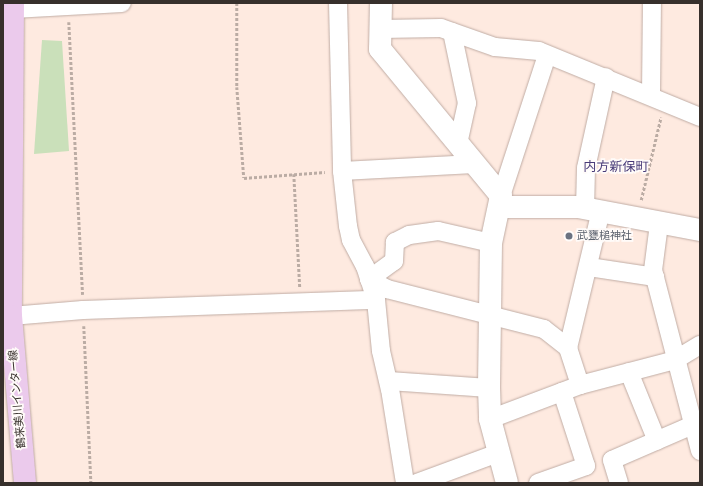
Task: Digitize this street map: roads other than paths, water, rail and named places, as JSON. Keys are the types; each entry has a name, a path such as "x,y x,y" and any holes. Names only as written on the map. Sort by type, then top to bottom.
{"main road":[{"name":"鶴来美川インター線","path":"13,6 11,316 25,483"}],"street":[{"path":"13,6 122,3"},
{"path":"338,3 342,171 351,240 369,279 376,300 381,351 389,381 405,483"},
{"path":"381,3 380,49 474,164 500,202"},
{"path":"652,3 659,98"},
{"path":"380,29 441,28 495,47 538,52 659,98 700,117"},
{"path":"452,32 467,103 458,144"},
{"path":"507,483 490,419 488,314 491,243 500,202 547,55"},
{"path":"580,385 568,348 589,267 593,210 586,168 606,77"},
{"path":"342,171 474,164"},
{"path":"500,202 593,210 637,220 700,230"},
{"path":"659,224 653,270 675,360 693,395 693,425 700,451"},
{"path":"369,279 394,261 394,242 409,235 438,231 491,243"},
{"path":"589,267 655,277"},
{"path":"369,279 387,289 544,329 568,348"},
{"path":"11,316 84,310 376,300"},
{"path":"490,419 580,385 675,360 700,345"},
{"path":"629,372 657,441"},
{"path":"389,381 489,388"},
{"path":"538,483 586,466 562,392"},
{"path":"619,483 612,460 693,425"},
{"path":"417,483 498,453"}],"place":[{"name":"武甕槌神社","path":"569,236"}],"district":[{"name":"内方新保町","path":"616,167"}]}
